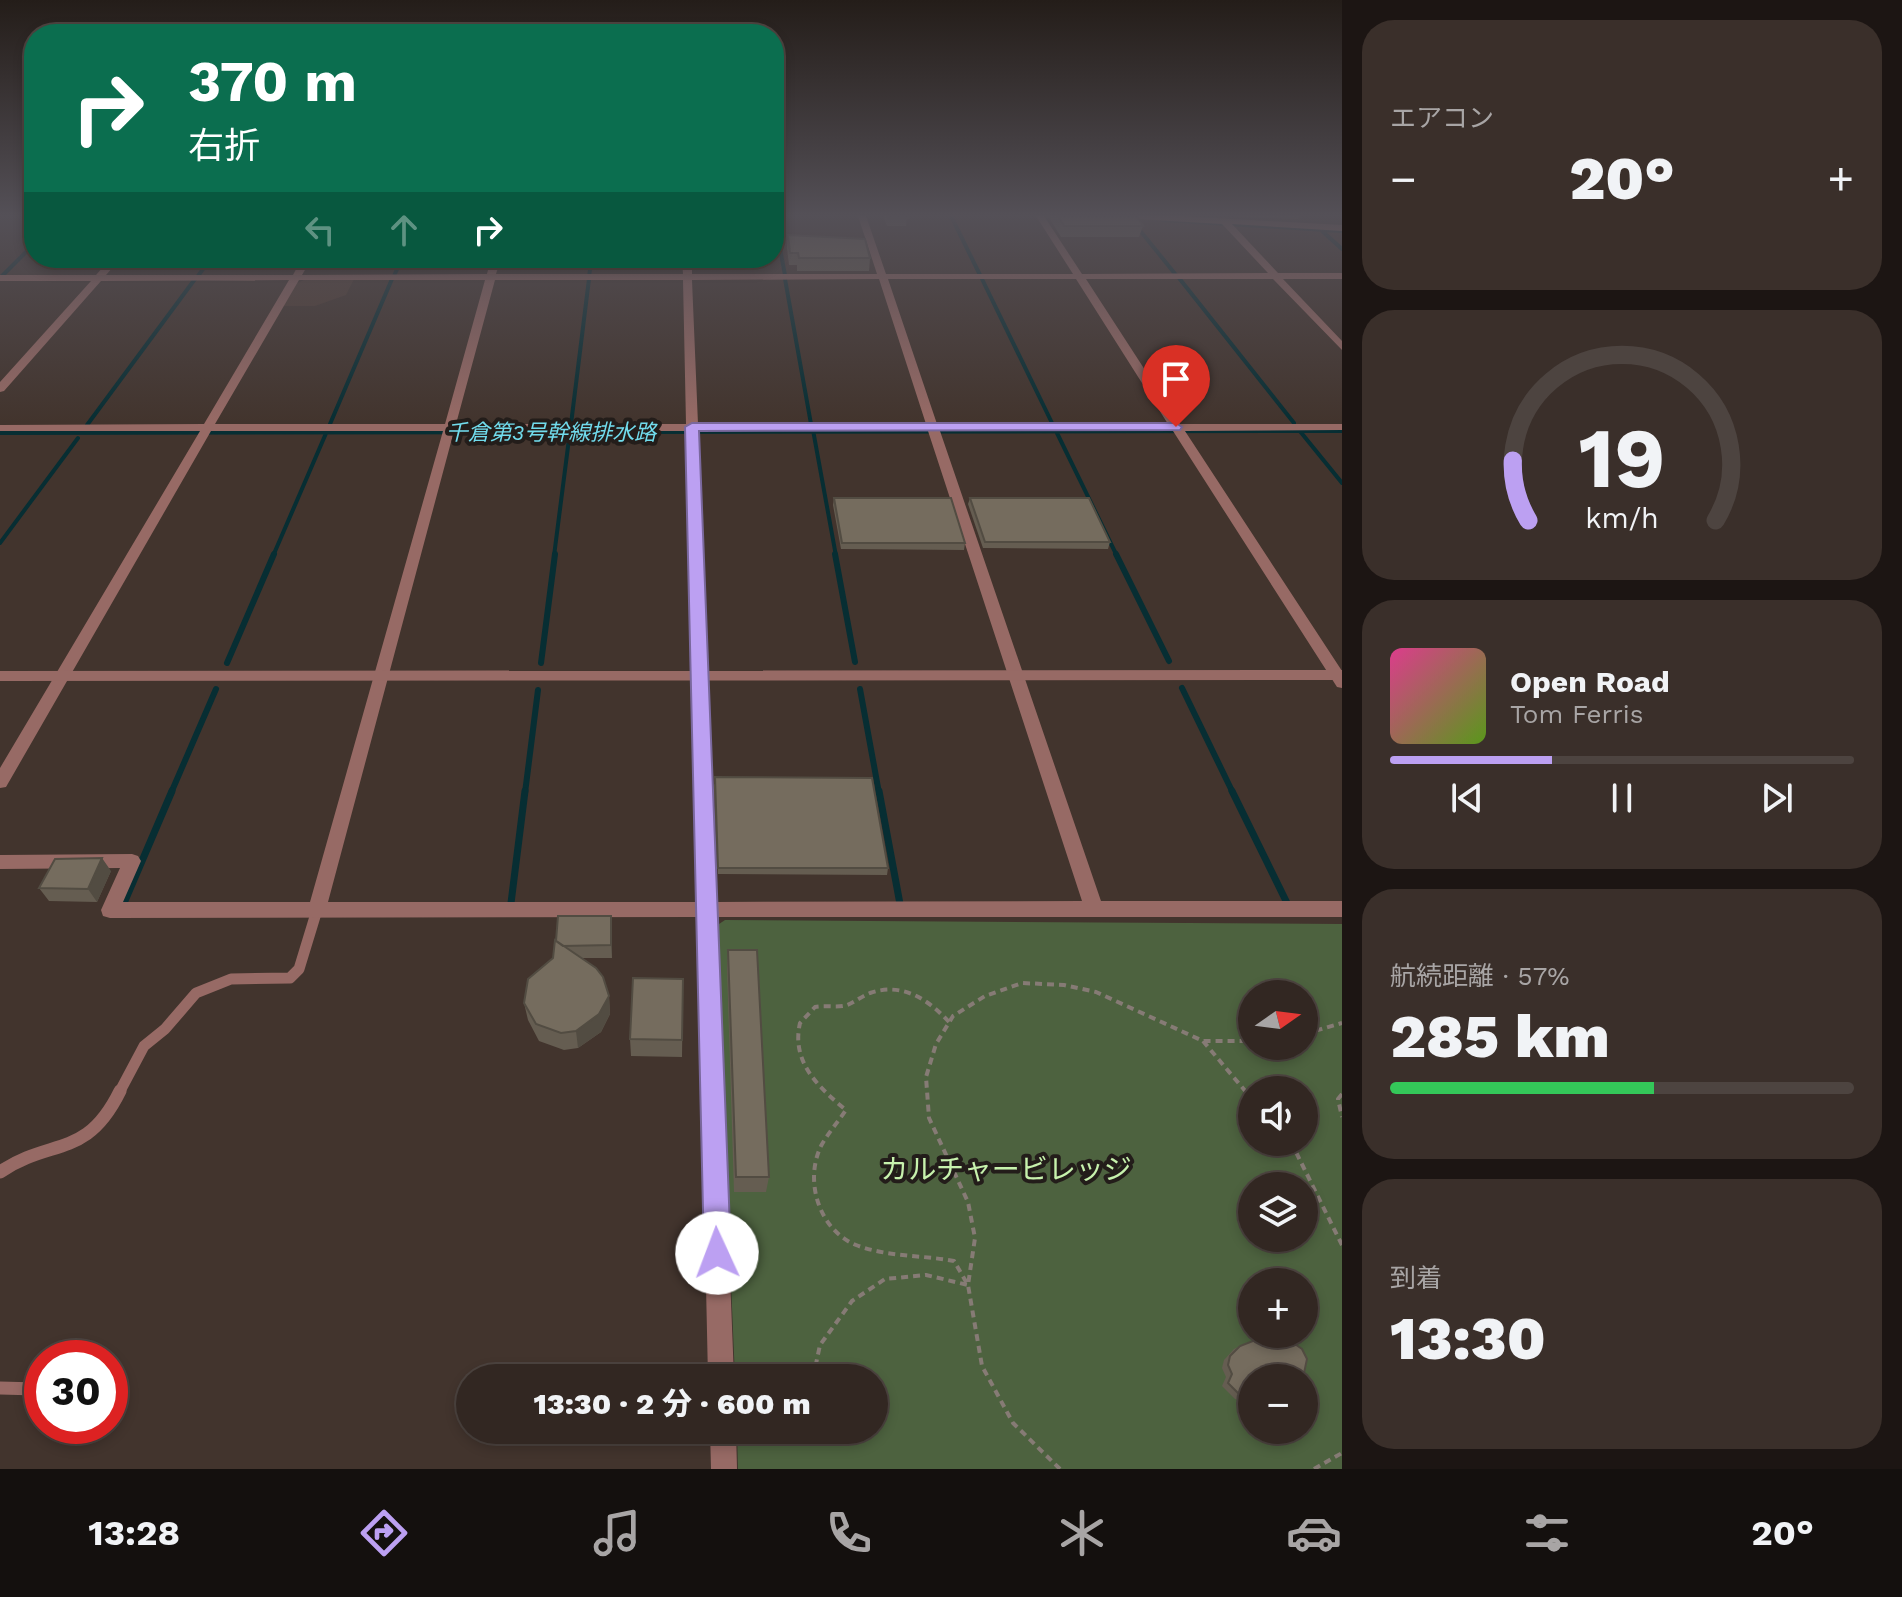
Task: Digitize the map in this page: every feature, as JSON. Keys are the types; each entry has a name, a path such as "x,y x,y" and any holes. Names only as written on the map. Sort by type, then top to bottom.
{"street":[{"path":"0,389 92,285"},
{"path":"0,782 291,285"},
{"path":"317,910 489,285"},
{"path":"687,285 721,1364"},
{"path":"886,285 1094,909"},
{"path":"1084,285 1340,678"},
{"path":"1283,285 1342,347"},
{"path":"0,428 205,431 1178,430 1342,427"},
{"path":"0,676 1016,675 1340,678"},
{"path":"0,862 132,861 110,910 1342,909"},
{"path":"723,1444 724,1469"}],"lane":[{"path":"0,1172 31,1156 61,1149 86,1137 107,1119 145,1046 167,1028 183,1002 198,991 222,981 290,978 299,969 317,910"},
{"path":"0,1388 24,1389"}],"path":[{"path":"1060,1469 1013,1423 982,1366 968,1285 975,1238 968,1202 929,1118 926,1077 936,1044 953,1016 985,996 1022,983 1064,985 1096,992 1203,1041 1238,1041"},
{"path":"949,1022 934,1004 917,994 896,989 876,990 861,995 845,1006 829,1003 810,1007 800,1018 800,1057 810,1076 846,1110 820,1148 816,1192 822,1216 837,1234 857,1245 954,1261 968,1285"},
{"path":"1318,1030 1342,1023"},
{"path":"1203,1041 1238,1082"},
{"path":"1342,1094 1338,1099 1342,1117"},
{"path":"1298,1156 1342,1245"},
{"path":"816,1364 820,1345 852,1301 885,1279 926,1275 968,1285"},
{"path":"1314,1469 1342,1453"}],"shaded area":[{"path":"296,285 351,285 346,295 315,306 283,306"}],"green space":[{"name":"カルチャービレッジ","path":"725,920 1342,924 1342,1469 738,1469 737,1444 888,1444 888,1364 734,1364 716,926"}],"building":[{"path":"834,498 951,498 965,543 842,543"},
{"path":"970,498 1089,498 1110,542 985,542"},
{"path":"715,777 872,778 888,868 718,868"},
{"path":"102,858 88,889 39,888 55,859"},
{"path":"558,916 611,916 611,945 563,946 556,941"},
{"path":"555,940 596,968 603,977 609,996 599,1014 576,1031 561,1033 536,1024 524,1003 528,979 553,958"},
{"path":"728,950 757,950 769,1177 736,1177"},
{"path":"633,978 683,979 682,1040 630,1039"},
{"path":"1238,1348 1301,1348 1307,1359 1306,1364 1238,1364 1238,1393 1228,1383 1232,1374 1228,1365 1230,1356"}],"waterway":[{"path":"87,425 191,285"},
{"path":"330,424 390,285"},
{"path":"571,424 588,285"},
{"path":"786,285 811,424"},
{"path":"985,285 1052,423"},
{"path":"1184,285 1294,423"},
{"name":"千倉第3号幹線排水路","path":"813,432 1056,431"},
{"path":"1056,431 1117,556"},
{"name":"千倉第3号幹線排水路","path":"1056,431 1300,431"},
{"path":"1300,431 1342,483"},
{"name":"千倉第3号幹線排水路","path":"1300,431 1342,431"},
{"name":"千倉第3号幹線排水路","path":"326,433 570,432"},
{"path":"554,556 570,432"},
{"name":"千倉第3号幹線排水路","path":"570,432 813,432"},
{"path":"813,432 836,556"},
{"name":"千倉第3号幹線排水路","path":"0,433 326,433"},
{"path":"273,556 326,433"},
{"path":"0,543 78,438"},
{"path":"227,663 274,554"},
{"path":"541,663 555,554"},
{"path":"835,554 855,662"},
{"path":"1116,554 1169,661"},
{"path":"1182,688 1233,793"},
{"path":"171,793 216,689"},
{"path":"860,689 879,793"},
{"path":"525,793 538,690"},
{"path":"124,903 172,791"},
{"path":"511,903 525,791"},
{"path":"879,791 900,904"},
{"path":"1232,791 1288,905"}],"route":[{"path":"717,1253 692,427 1176,427"}]}
